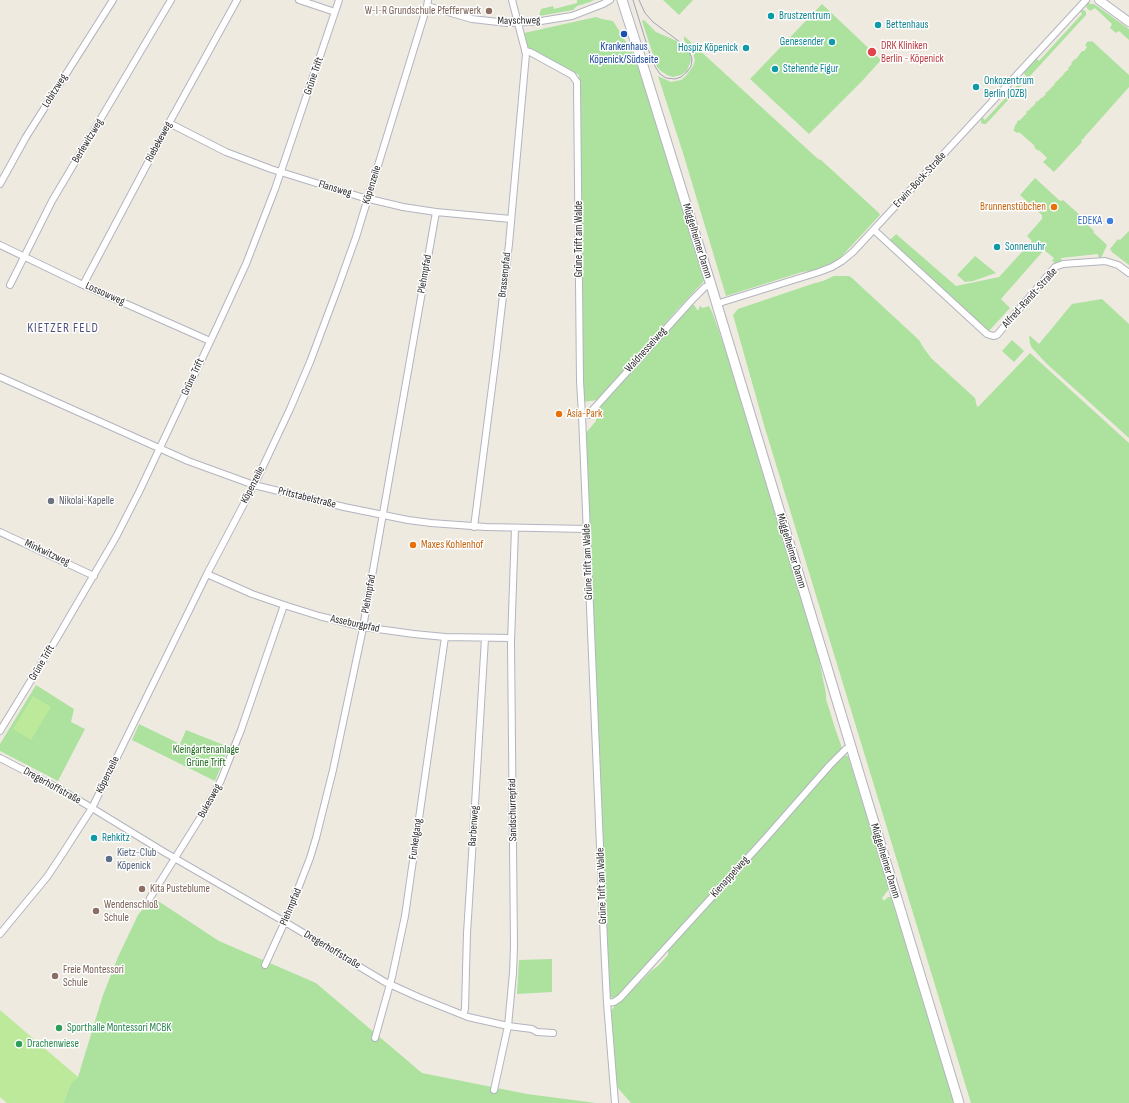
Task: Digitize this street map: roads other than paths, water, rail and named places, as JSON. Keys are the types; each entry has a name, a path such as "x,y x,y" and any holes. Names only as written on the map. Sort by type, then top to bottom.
{"main road":[{"name":"Müggelheimer Damm","path":"622,0 711,285 959,1103"}],"street":[{"name":"Lobitzweg","path":"0,184 30,131 113,0"},
{"name":"Berlewitzweg","path":"10,285 52,200 171,0"},
{"name":"Riebekeweg","path":"83,285 169,123 237,0"},
{"path":"299,0 335,12"},
{"name":"Grüne Trift","path":"0,731 116,537 139,492 210,341 247,261 281,172 340,0"},
{"path":"512,0 517,23"},
{"name":"Mayschweg","path":"427,3 468,19 517,23 572,16 610,0"},
{"name":"Erwin-Bock-Straße","path":"716,304 819,272 832,267 853,252 1086,0"},
{"path":"1099,0 1129,22"},
{"name":"Köpenzeile","path":"0,934 47,878 92,808 207,574 254,485 290,409 310,362 356,237 427,3"},
{"name":"Brassenpfad","path":"474,527 496,356 511,219 525,51 517,23"},
{"name":"Grüne Trift am Walde","path":"525,51 530,52 572,75 577,82 580,381 607,1003 615,1103"},
{"name":"Flansweg","path":"169,123 226,152 324,186 400,206 436,212 511,219"},
{"name":"Plehmpfad","path":"265,965 298,892 310,858 317,836 333,770 362,633 436,212"},
{"name":"Alfred-Randt-Straße","path":"874,230 987,334 993,336 997,335 1055,268 1063,264 1105,261 1118,265 1129,273"},
{"name":"Lossowweg","path":"0,245 83,285 210,341"},
{"name":"Waldnesselweg","path":"582,415 588,415 692,300 705,287 711,285"},
{"name":"Pritstabelstraße","path":"0,377 159,449 205,468 254,485 313,500 383,515 431,523 474,527 587,529"},
{"name":"Sandschurrepfad","path":"494,1090 508,1026 512,992 514,946 511,638 515,528"},
{"name":"Minkwitzweg","path":"0,532 94,576"},
{"name":"Asseburgpfad","path":"207,574 284,606 363,627 444,637 511,638"},
{"name":"Bukesweg","path":"150,898 205,810 221,780 241,730 284,606"},
{"name":"Funkelgang","path":"375,1038 390,985 401,937 409,891 444,637"},
{"name":"Barbenweg","path":"463,1015 465,1009 472,854 486,638"},
{"name":"Kienappelweg","path":"607,1003 614,1002 620,998 834,761 843,752 851,748"},
{"name":"Dregerhoffstraße","path":"0,758 56,787 390,985 463,1015 508,1026 553,1034"}],"tram line":[{"path":"633,0 652,61 656,68 660,74 666,78 675,79 681,77 691,66 692,59 689,51 684,45 653,22 645,13 639,0"}],"place":[{"name":"W-I-R Grundschule Pfefferwerk","path":"489,11"},
{"name":"Brustzentrum","path":"771,16"},
{"name":"Bettenhaus","path":"878,25"},
{"name":"Krankenhaus Köpenick/Südseite","path":"624,34"},
{"name":"Genesender","path":"832,42"},
{"name":"Hospiz Köpenick","path":"746,48"},
{"name":"DRK Kliniken Berlin - Köpenick","path":"872,52"},
{"name":"Stehende Figur","path":"775,69"},
{"name":"Onkozentrum Berlin (OZB)","path":"976,87"},
{"name":"Brunnenstübchen","path":"1054,207"},
{"name":"EDEKA","path":"1110,221"},
{"name":"Sonnenuhr","path":"997,247"},
{"name":"Asia-Park","path":"559,414"},
{"name":"Nikolai-Kapelle","path":"51,501"},
{"name":"Maxes Kohlenhof","path":"413,545"},
{"name":"Rehkitz","path":"94,838"},
{"name":"Kietz-Club Köpenick","path":"109,859"},
{"name":"Kita Pusteblume","path":"142,889"},
{"name":"Wendenschloß Schule","path":"96,911"},
{"name":"Freie Montessori Schule","path":"55,976"},
{"name":"Sporthalle Montessori MCBK","path":"59,1028"},
{"name":"Drachenwiese","path":"19,1044"}],"district":[{"name":"KIETZER FELD","path":"63,329"}],"park label":[{"name":"Kleingartenanlage Grüne Trift","path":"206,756"}]}
